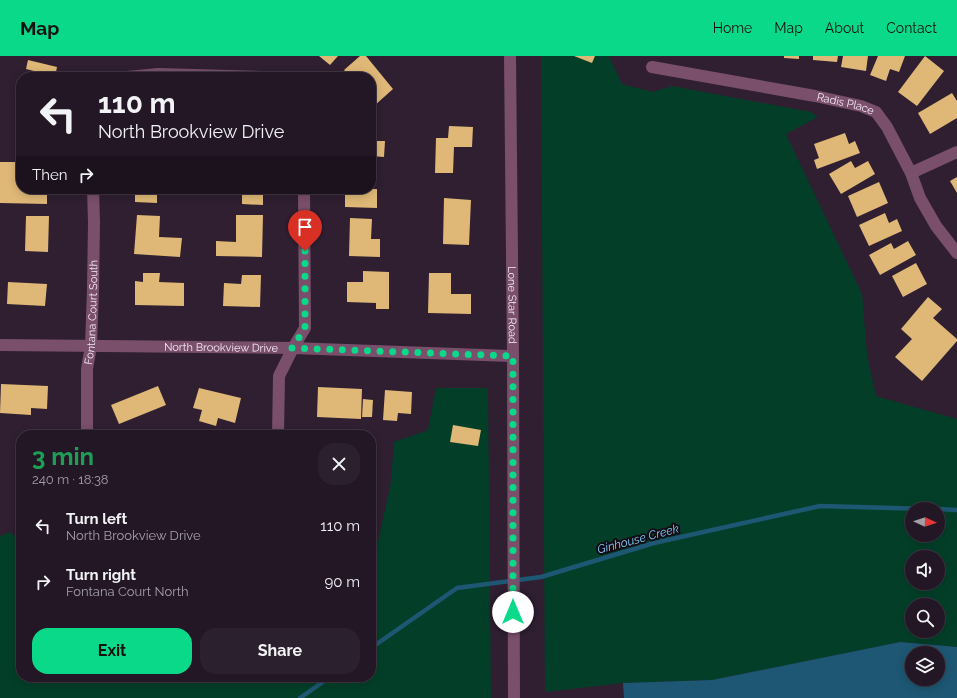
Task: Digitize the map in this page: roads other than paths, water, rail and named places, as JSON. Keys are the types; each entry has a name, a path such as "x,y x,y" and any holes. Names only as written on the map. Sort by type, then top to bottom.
{"street":[{"name":"Lone Star Road","path":"510,56 514,698"},
{"name":"Radis Place","path":"652,67 861,106 876,112 887,126 910,173 920,198 936,226 957,253"},
{"path":"910,173 957,152"},
{"name":"Fontana Court South","path":"87,430 87,369 91,346 94,222 92,194"},
{"path":"278,430 279,376 292,348 305,328 304,194"},
{"name":"North Brookview Drive","path":"0,345 292,348 513,356"}],"water":[{"path":"900,642 957,647 957,698 624,698 623,683 712,680"}],"waterway":[{"name":"Ginhouse Creek","path":"376,645 457,588 541,577 654,543 820,506 905,508"},
{"name":"Ginhouse Creek","path":"945,509 957,510"},
{"name":"Ginhouse Creek","path":"300,698 323,682"}]}
